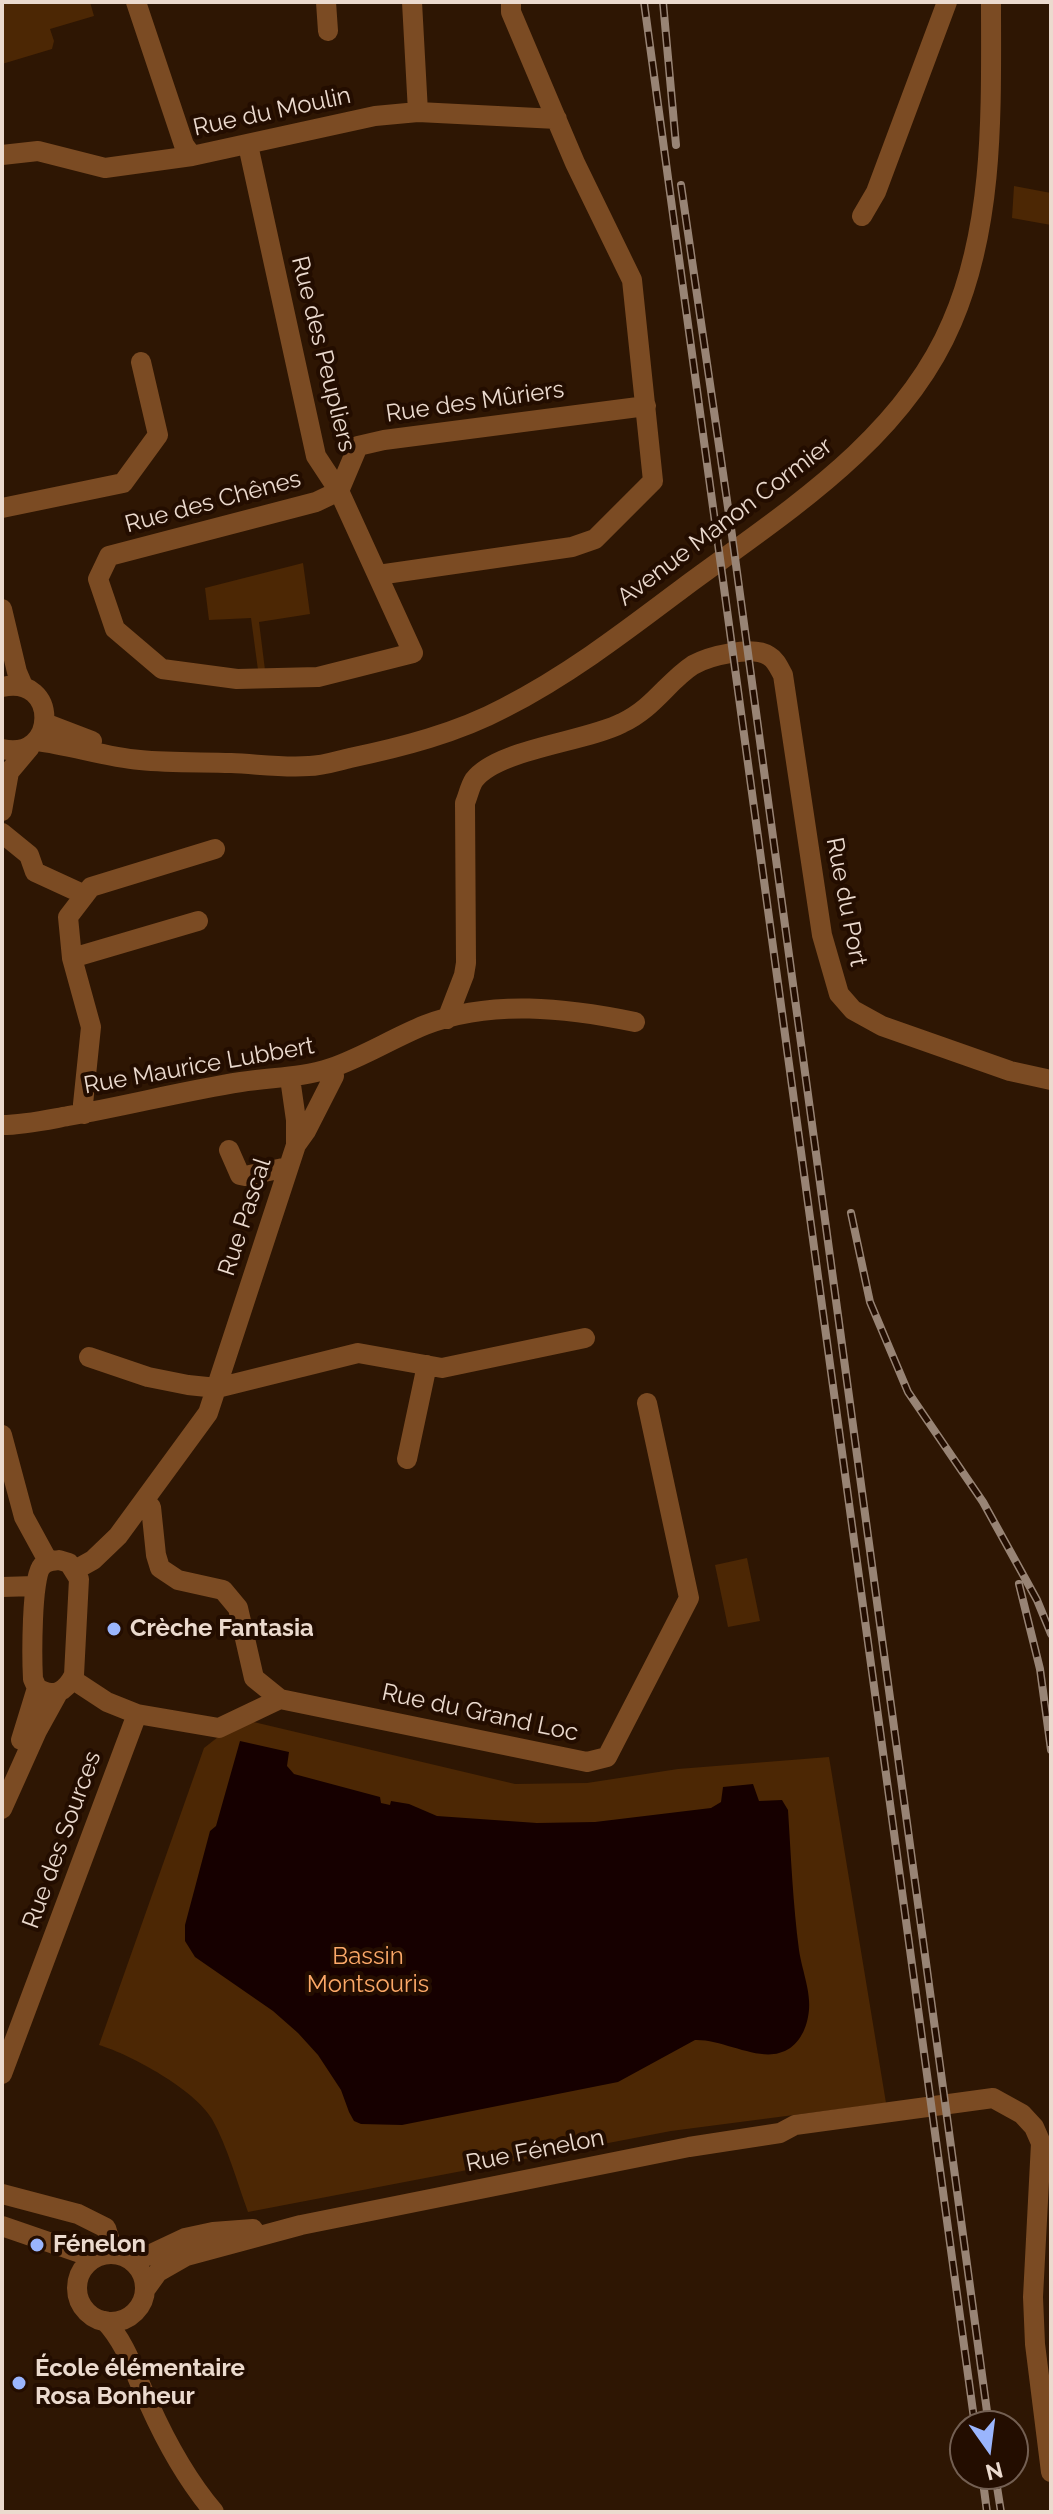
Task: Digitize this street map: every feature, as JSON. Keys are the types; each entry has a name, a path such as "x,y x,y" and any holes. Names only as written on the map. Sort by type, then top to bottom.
{"street":[{"path":"136,2 184,145 192,156"},
{"path":"326,2 328,31"},
{"path":"412,2 418,112"},
{"path":"378,575 572,547 595,539 653,481 632,280 557,119 511,12 511,2"},
{"path":"862,216 888,162 947,2"},
{"name":"Avenue Manon Cormier","path":"40,732 169,761 311,767 379,752 443,733 501,710 552,682 602,649 808,496 854,456 886,422 939,349 953,320 978,232 986,179 990,118 989,4"},
{"name":"Rue du Moulin","path":"2,155 38,151 105,168 192,156 375,116 418,112 557,119"},
{"name":"Rue des Peupliers","path":"248,145 316,456 339,491 413,653"},
{"path":"2,508 123,483 158,435 141,362"},
{"name":"Rue des Mûriers","path":"339,491 358,446 646,406"},
{"name":"Rue des Chênes","path":"339,491 316,502 109,556 98,579 115,629 162,669 237,679 318,677 413,653"},
{"path":"2,609 23,686"},
{"name":"Rue du Port","path":"447,1019 466,963 465,803 474,780 506,759 622,724 651,706 691,666 709,658 756,650 777,662 783,675 822,935 834,981 845,1002 882,1026 1010,1071 1051,1080"},
{"path":"2,687 23,686 41,701 45,711 40,732 12,766 2,811"},
{"path":"2,749 17,751 40,732"},
{"path":"2,833 29,855 35,872 85,895"},
{"path":"84,1114 91,1027 72,958 68,917 91,887 215,849"},
{"path":"72,958 198,921"},
{"name":"Rue Maurice Lubbert","path":"2,1125 84,1114 242,1081 290,1078 332,1068 427,1024 481,1011 532,1008 583,1012 635,1022"},
{"name":"Rue Pascal","path":"75,1570 93,1560 118,1536 208,1413 288,1167 296,1145 334,1076 332,1068"},
{"path":"290,1078 296,1145"},
{"path":"229,1150 240,1175 288,1167"},
{"path":"89,1357 148,1377 217,1388 358,1353 442,1368 585,1338"},
{"path":"407,1459 427,1365"},
{"name":"Rue du Grand Loc","path":"280,1699 587,1762 607,1757 689,1598 647,1403"},
{"path":"2,1435 24,1517 48,1561"},
{"path":"37,1688 42,1691 65,1686 137,1714 219,1728 280,1699 254,1678 238,1608 223,1590 178,1580 160,1568 151,1507 144,1501"},
{"path":"2,1784 27,1726 37,1688 32,1669 35,1586 40,1567 48,1561 59,1560 69,1563 79,1579 74,1675 37,1731 2,1809"},
{"path":"2,1587 35,1586"},
{"name":"Rue des Sources","path":"2,2074 137,1714"},
{"name":"Rue Fénelon","path":"145,2290 158,2272 186,2256 301,2225 689,2147 780,2133 798,2138 993,2111 1007,2106 1022,2114 1034,2127 1041,2143 1033,2297 1035,2344 1051,2472"},
{"path":"2,2194 78,2214 106,2228 97,2261 78,2282 82,2304 87,2312 105,2321 119,2336 145,2396 185,2472 214,2512"},
{"name":"Rue Fénelon","path":"134,2262 185,2238 213,2232 301,2225"},
{"path":"2,2226 97,2261 134,2262 144,2279 144,2298 135,2312 116,2321 105,2321"},
{"path":"135,2312 136,2366 145,2396"}],"green space":[{"path":"2,2 90,2 94,16 50,29 54,41 52,49 2,64"},
{"path":"1014,186 1051,193 1051,225 1012,218"},
{"path":"303,563 310,614 259,622 265,670 258,670 251,618 209,620 205,588"},
{"path":"747,1558 760,1621 728,1627 715,1565"},
{"name":"Bassin Montsouris","path":"241,1719 515,1784 587,1783 678,1769 829,1757 886,2103 671,2131 248,2212 223,2142 204,2108 162,2075 99,2045 204,1748"}],"shaded area":[{"name":"Bassin Montsouris","path":"240,1741 289,1752 287,1766 294,1774 380,1797 381,1803 409,1804 437,1816 537,1823 595,1822 711,1808 721,1802 723,1787 753,1784 759,1801 782,1800 788,1810 797,1933 809,2001 805,2029 795,2044 779,2053 760,2054 695,2040 618,2082 402,2125 361,2124 354,2121 341,2090 318,2055 298,2033 273,2011 195,1957 185,1941 185,1925 210,1831 216,1826"}],"railway":[{"path":"644,2 973,2410"},
{"path":"663,2 676,145"},
{"path":"681,185 731,528 987,2410"},
{"path":"851,1213 870,1302 908,1392 983,1502 1037,1600 1051,1634"},
{"path":"1019,1584 1040,1669 1051,1750"},
{"path":"984,2490 987,2512"},
{"path":"998,2490 1001,2512"}],"place":[{"name":"Crèche Fantasia","path":"114,1629"},
{"name":"Fénelon","path":"37,2245"},
{"name":"École élémentaire Rosa Bonheur","path":"19,2383"}]}
